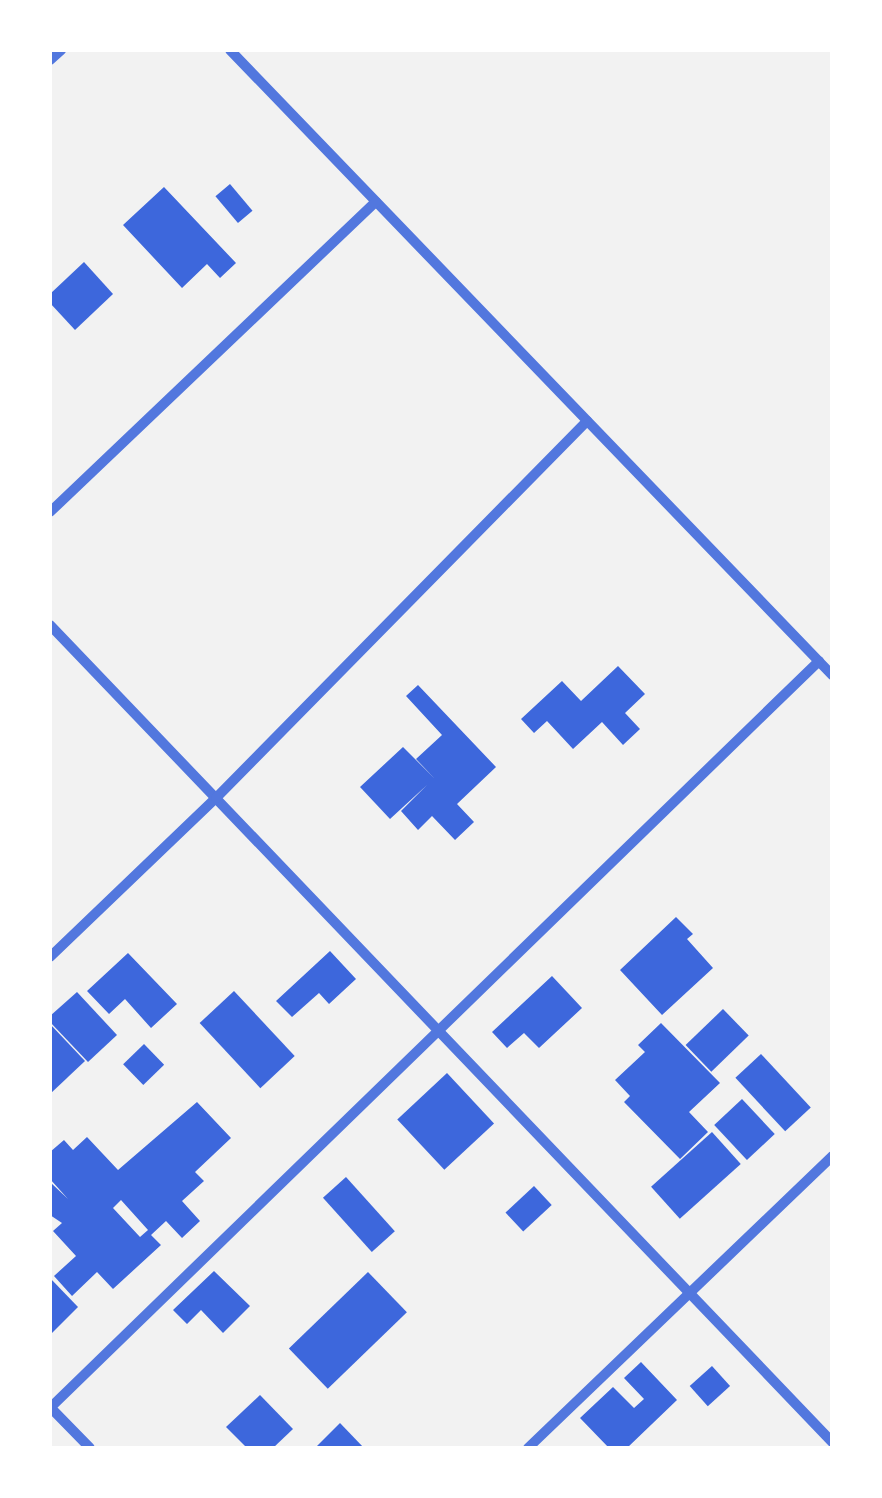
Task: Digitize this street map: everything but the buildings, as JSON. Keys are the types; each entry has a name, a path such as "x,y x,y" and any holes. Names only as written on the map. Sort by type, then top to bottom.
{"street":[{"path":"50,60 61,50"},
{"path":"230,50 832,675"},
{"path":"50,512 376,202"},
{"path":"50,958 216,798 587,421"},
{"path":"50,626 832,1442"},
{"path":"90,1448 50,1408 442,1032 819,662"},
{"path":"528,1448 832,1156"}]}
